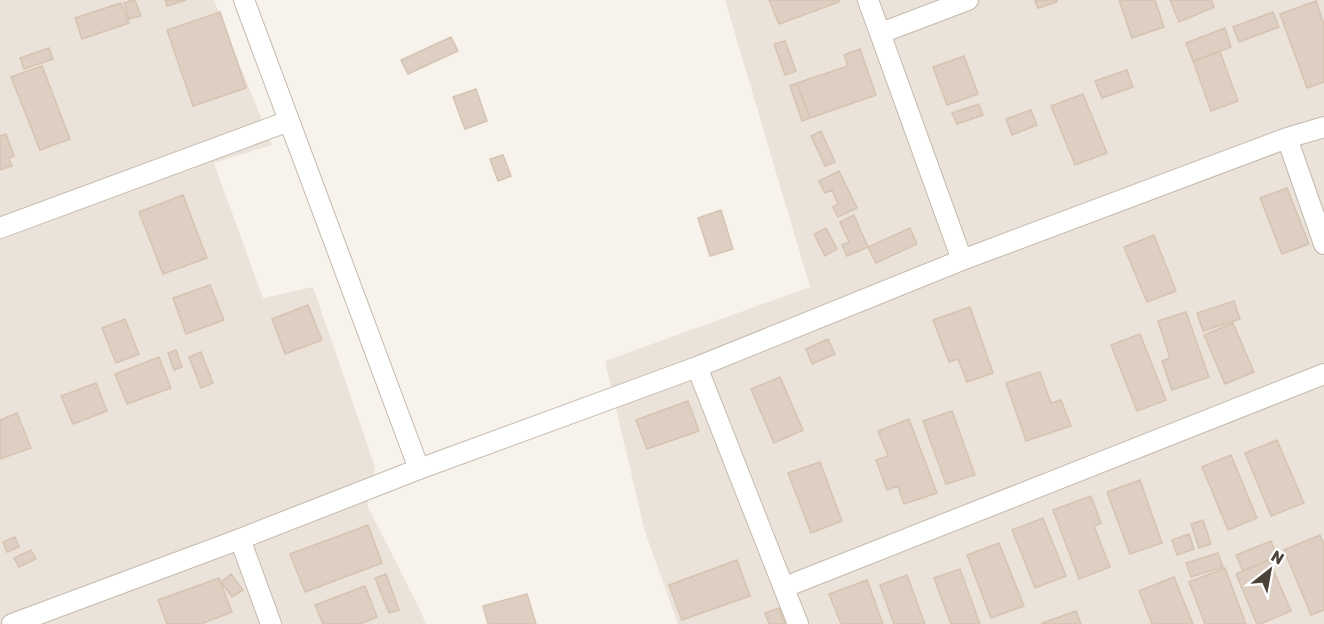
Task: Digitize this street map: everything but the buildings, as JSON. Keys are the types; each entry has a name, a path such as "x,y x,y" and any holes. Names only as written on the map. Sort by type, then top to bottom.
{"street":[{"path":"244,0 419,469"},
{"path":"868,0 962,260"},
{"path":"881,33 968,0"},
{"path":"0,228 289,121"},
{"path":"12,624 419,469 697,367 962,260 1287,138 1324,127"},
{"path":"1287,138 1324,244"},
{"path":"697,367 798,624"},
{"path":"785,587 1324,374"},
{"path":"240,539 271,624"}],"shaded area":[{"path":"0,0 214,0 272,145 214,163 263,298 313,287 375,467 367,505 426,624 0,624"},
{"path":"725,0 1324,0 1324,624 678,624 645,532 605,361 810,287"}]}
